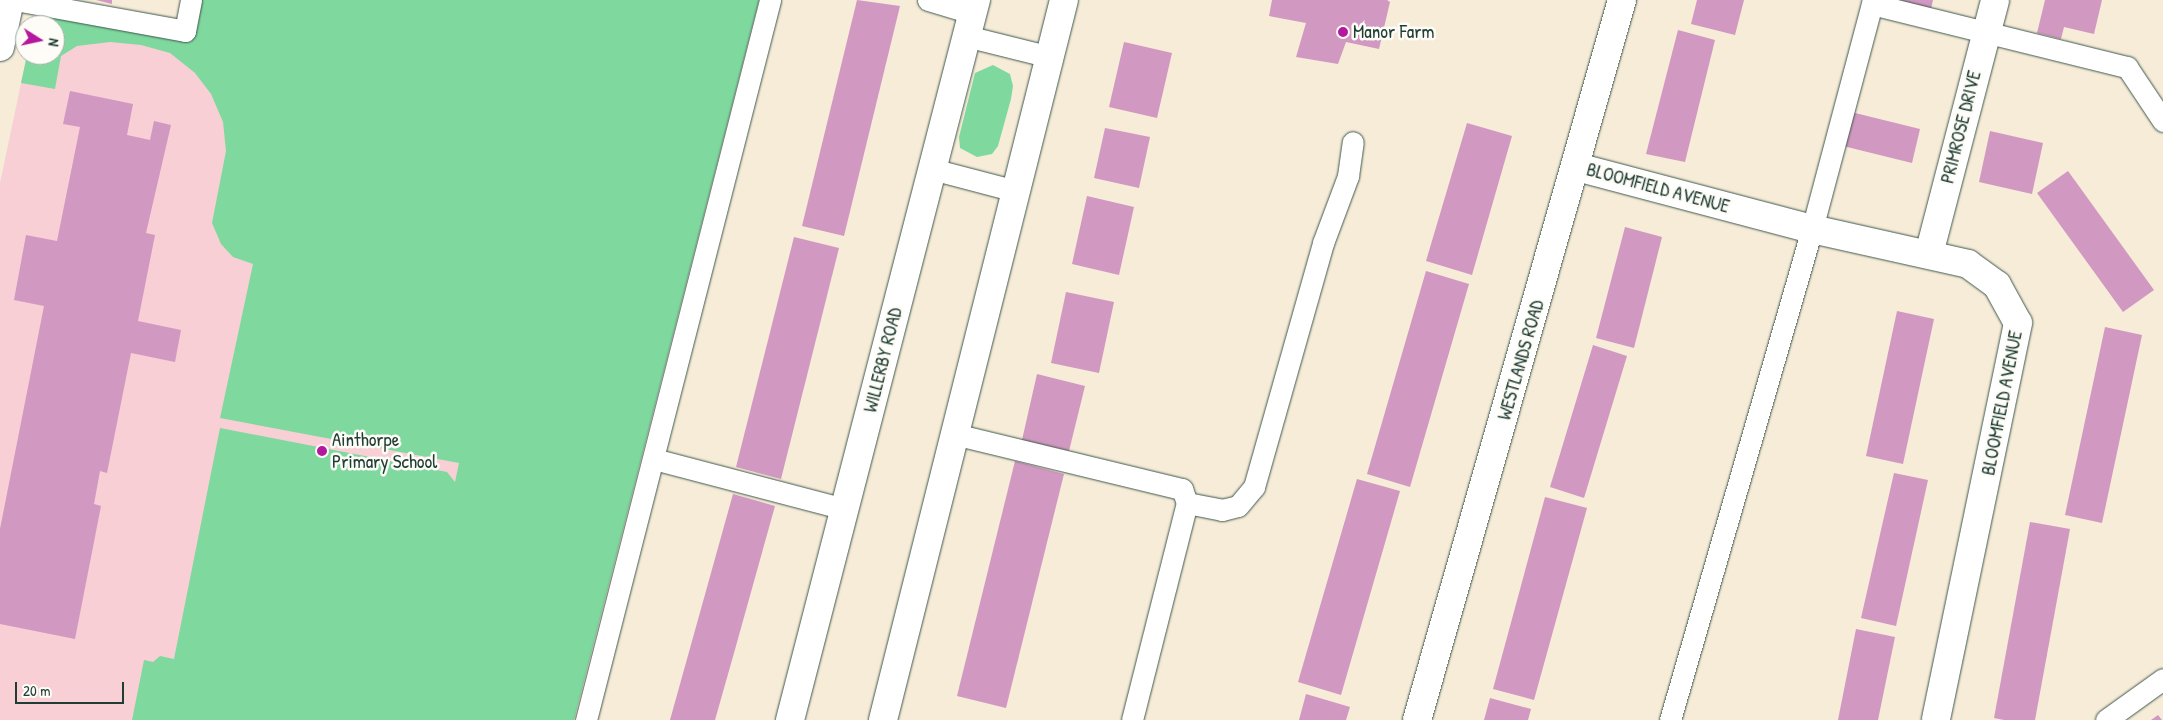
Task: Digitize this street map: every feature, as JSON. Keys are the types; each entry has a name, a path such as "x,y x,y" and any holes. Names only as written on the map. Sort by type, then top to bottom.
{"street":[{"path":"0,47 10,0"},
{"path":"883,720 1064,0"},
{"name":"WESTLANDS ROAD","path":"1417,720 1577,167 1622,0"},
{"name":"PRIMROSE DRIVE","path":"1929,254 1985,32 1995,0"},
{"name":"WILLERBY ROAD","path":"790,720 971,16"},
{"name":"BLOOMFIELD AVENUE","path":"1577,167 1812,228 1968,264 1997,285 2018,323 1936,720"}],"lane":[{"path":"14,0 184,31 191,0"},
{"path":"586,720 770,0"},
{"path":"928,0 971,16 1050,57"},
{"path":"1670,720 1812,228 1873,2 2127,67 2163,121"},
{"path":"1187,503 1222,510 1238,506 1254,487 1323,243 1348,176 1352,142"},
{"path":"932,169 1016,191"},
{"path":"954,434 1182,489 1187,503 1132,720"},
{"path":"654,459 845,509"},
{"path":"2106,720 2163,679"}],"shaded area":[{"name":"Ainthorpe Primary School","path":"759,0 574,720 0,720 0,183 25,65 65,65 65,19 191,42"}],"green space":[{"name":"Ainthorpe Primary School","path":"200,0 759,0 574,720 132,720 144,660 153,662 160,656 174,659 220,428 447,472 455,482 459,463 220,418 253,264 233,257 221,244 212,223 226,151 223,122 211,94 195,73 170,53 141,45 110,42 77,46 65,54 65,19 191,42"},
{"name":"Ainthorpe Primary School","path":"25,65 59,65 55,89 21,83"},
{"path":"993,65 1010,74 1013,86 1011,99 998,146 992,154 977,157 960,148 959,137 975,73"}],"building":[{"path":"96,0 112,0 112,4"},
{"path":"857,0 900,6 844,236 802,226"},
{"name":"Manor Farm","path":"1272,0 1387,0 1390,2 1379,49 1346,42 1338,64 1296,57 1306,23 1269,16"},
{"path":"1697,0 1744,0 1735,35 1691,24"},
{"path":"1898,0 1933,0 1931,9"},
{"path":"2045,0 2102,0 2094,34 2064,27 2061,39 2037,33"},
{"path":"1678,30 1715,40 1685,162 1646,154"},
{"path":"1124,42 1172,53 1157,118 1109,107"},
{"path":"70,91 133,104 127,135 150,140 154,121 171,125 146,233 155,235 138,321 181,330 175,362 131,353 107,473 100,471 94,504 101,506 75,639 0,624 0,529 44,306 14,300 26,235 57,241 80,127 63,124"},
{"path":"1847,111 1920,129 1912,163 1839,145"},
{"path":"1467,123 1512,136 1472,275 1426,261"},
{"path":"1105,128 1150,137 1139,188 1094,178"},
{"path":"1990,131 2043,143 2032,194 1979,182"},
{"path":"2068,171 2154,290 2123,312 2037,193"},
{"path":"1087,196 1134,207 1119,275 1072,264"},
{"path":"1625,227 1662,237 1634,348 1596,338"},
{"path":"794,237 839,248 781,479 736,467"},
{"path":"1426,271 1469,284 1410,487 1367,474"},
{"path":"1066,292 1114,302 1099,373 1051,363"},
{"path":"1897,311 1934,319 1903,464 1866,456"},
{"path":"2105,327 2142,335 2102,523 2065,515"},
{"path":"1593,345 1627,356 1584,498 1550,487"},
{"path":"1037,374 1085,386 1069,451 1022,440"},
{"path":"1015,461 1064,474 1006,708 957,696"},
{"path":"1894,473 1928,480 1896,626 1861,618"},
{"path":"1357,479 1400,491 1341,695 1298,682"},
{"path":"733,494 775,506 715,720 670,720"},
{"path":"1545,497 1587,508 1534,700 1493,689"},
{"path":"2030,522 2070,529 2035,720 2004,720 1994,718"},
{"path":"1856,629 1895,637 1878,720 1838,720"},
{"path":"1306,694 1350,707 1346,720 1299,720"},
{"path":"1490,698 1531,709 1528,720 1484,720"},
{"path":"2158,715 2162,720 2151,720"}],"place":[{"name":"Manor Farm","path":"1343,32"},
{"name":"Ainthorpe Primary School","path":"322,451"}]}
